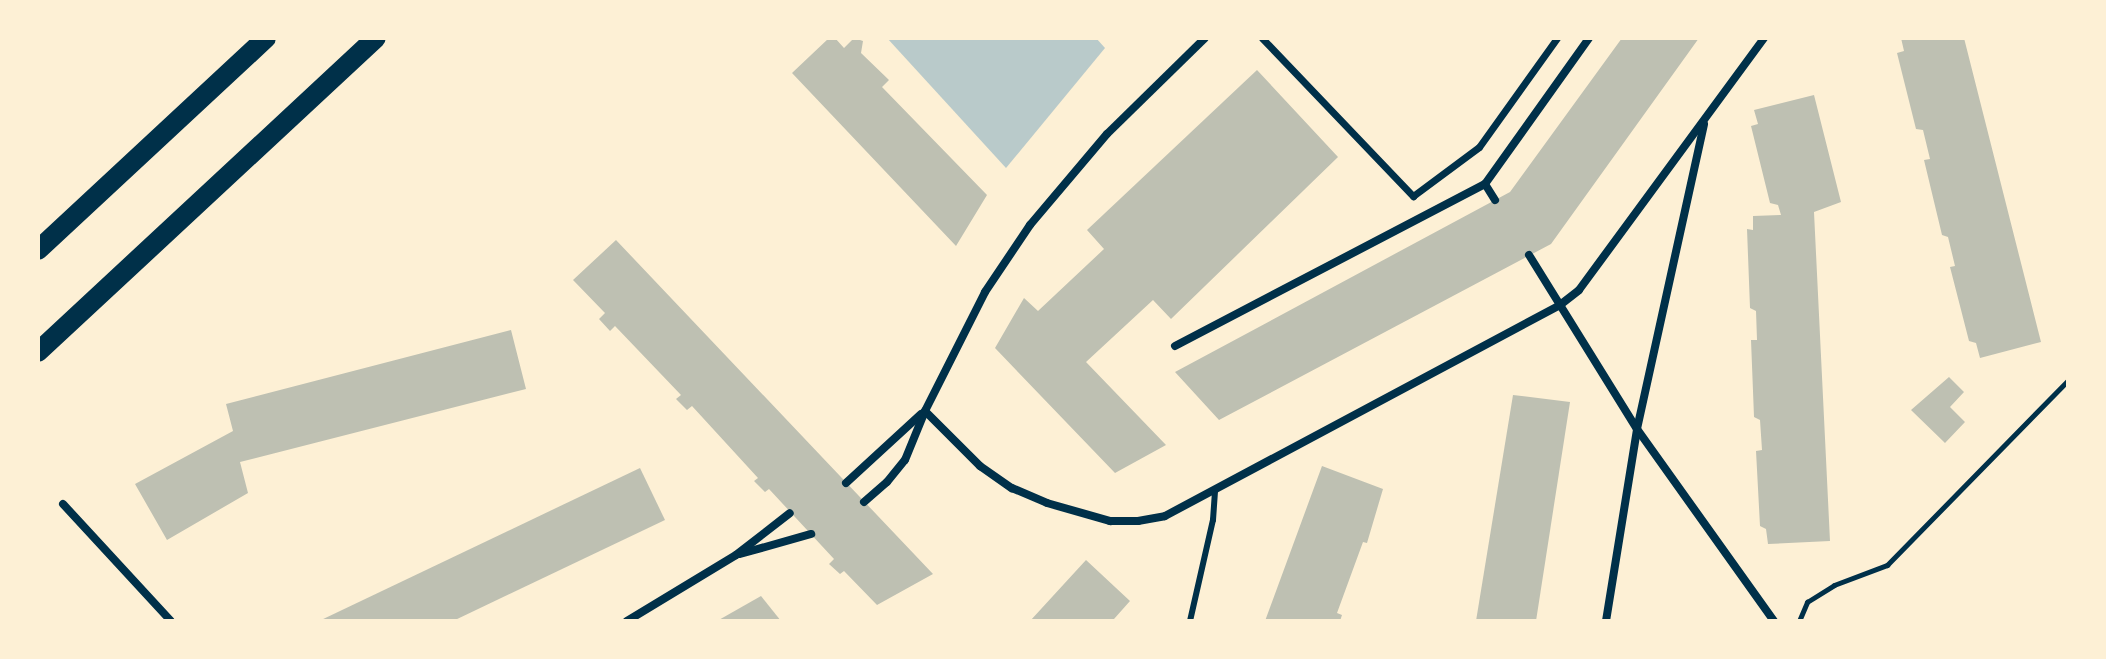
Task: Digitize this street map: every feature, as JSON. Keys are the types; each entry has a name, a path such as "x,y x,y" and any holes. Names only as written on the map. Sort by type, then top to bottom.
{"main road":[{"path":"38,250 266,38"},
{"path":"38,352 376,38"}],"street":[{"path":"864,502 887,482 905,460 925,411 985,292 1030,225 1107,134 1205,38"},
{"path":"1262,38 1413,196 1479,147 1557,38"},
{"path":"1175,346 1485,184 1589,38"},
{"path":"925,411 980,466 1012,488 1091,518 1138,521 1165,516 1560,305 1579,290 1764,38"},
{"path":"1606,621 1637,429 1705,119"},
{"path":"1485,184 1495,200"},
{"path":"1529,255 1637,429 1774,621"},
{"path":"846,483 925,411"},
{"path":"63,504 171,621"},
{"path":"627,621 736,555 790,513"},
{"path":"736,555 811,534"}],"lane":[{"path":"1190,621 1213,520 1215,490"}],"path":[{"path":"1799,621 1807,602 1834,585 1887,565 2068,380"}],"shaded area":[{"path":"887,38 1096,38 1105,48 1006,168"}],"building":[{"path":"829,38 835,38 844,48 854,38 863,41 861,53 889,80 882,87 987,195 956,246 792,73"},
{"path":"1622,38 1699,38 1551,244 1219,420 1175,372 1510,192"},
{"path":"1901,38 1964,38 2041,342 1980,358 1976,343 1969,341 1950,267 1955,266 1948,237 1942,235 1924,160 1930,159 1923,130 1916,129 1897,53 1904,51"},
{"path":"1257,70 1338,157 1171,319 1153,300 1086,362 1166,445 1115,473 995,348 1024,298 1038,311 1104,249 1087,230"},
{"path":"1814,95 1841,202 1814,212 1830,541 1768,544 1766,529 1760,526 1756,451 1762,450 1760,420 1754,417 1751,340 1757,340 1756,311 1750,308 1747,229 1753,230 1753,216 1781,215 1778,205 1770,203 1751,126 1758,124 1754,110"},
{"path":"616,240 933,574 877,605 844,571 840,574 829,564 834,559 769,489 765,492 754,481 758,478 692,406 687,410 676,399 681,395 615,326 610,331 599,319 605,313 573,280"},
{"path":"511,330 526,389 240,462 248,493 167,540 135,484 233,431 226,404"},
{"path":"1949,377 1964,392 1950,407 1965,422 1945,443 1911,410"},
{"path":"1513,395 1570,402 1536,621 1476,621"},
{"path":"1322,466 1383,489 1367,543 1363,542 1337,613 1342,615 1340,621 1265,621"},
{"path":"640,468 665,520 453,621 319,621"},
{"path":"1086,560 1130,601 1114,619 1116,621 1030,621"},
{"path":"761,596 781,621 717,621"}]}
